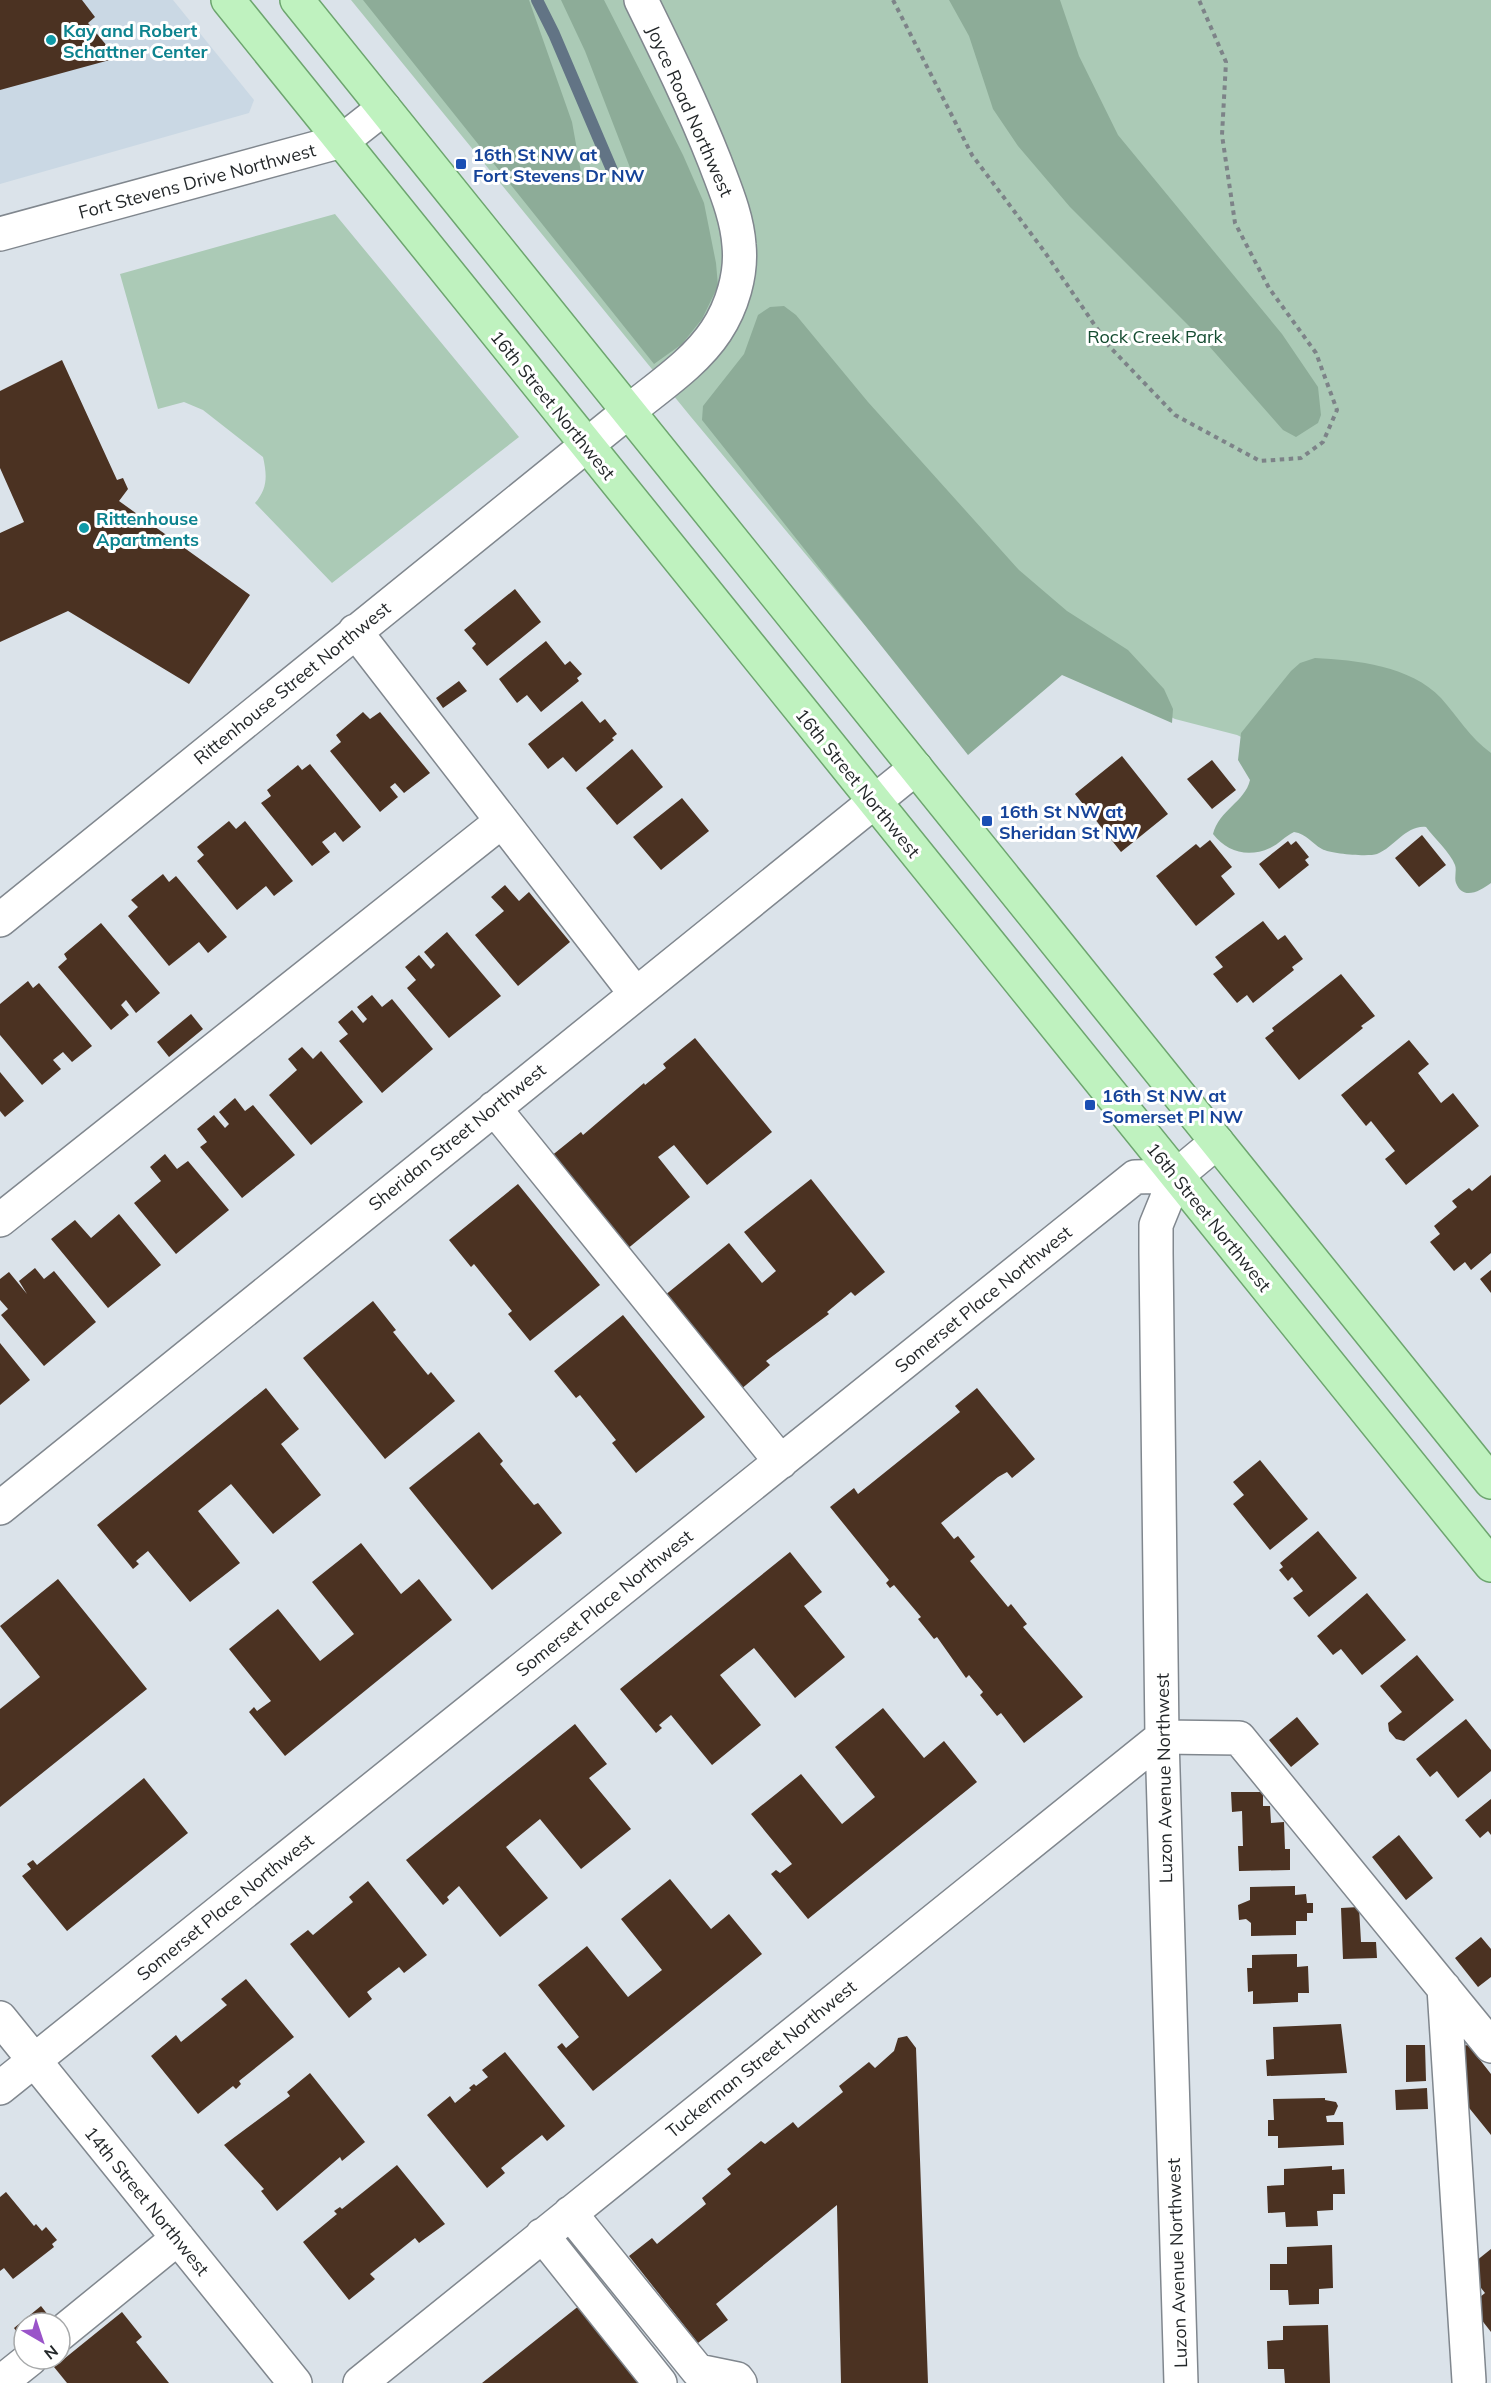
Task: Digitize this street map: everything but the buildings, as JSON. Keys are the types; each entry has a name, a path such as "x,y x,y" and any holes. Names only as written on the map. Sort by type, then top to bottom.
{"main road":[{"name":"16th Street Northwest","path":"228,0 585,446 1491,1565"},
{"path":"297,0 1491,1482"}],"street":[{"name":"Joyce Road Northwest","path":"585,446 685,364 716,331 734,292 740,260 737,226 704,134 640,0"},
{"name":"Fort Stevens Drive Northwest","path":"0,234 342,141 384,108"},
{"name":"Rittenhouse Street Northwest","path":"0,920 585,446"},
{"path":"355,631 635,993"},
{"name":"Sheridan Street Northwest","path":"0,1508 916,768"},
{"path":"0,1220 502,821"},
{"path":"494,1107 781,1462"},
{"path":"1176,1176 1217,1142"},
{"name":"Somerset Place Northwest","path":"0,2088 1135,1177 1176,1176"},
{"name":"Luzon Avenue Northwest","path":"1176,1176 1156,1225 1162,1737 1181,2383"},
{"path":"1162,1737 1239,1738 1491,2046"},
{"name":"Tuckerman Street Northwest","path":"360,2383 1162,1737"},
{"path":"1444,1988 1475,2376"},
{"name":"14th Street Northwest","path":"0,2018 295,2383"},
{"path":"570,2213 698,2371 736,2379 740,2383"},
{"path":"542,2235 660,2383"},
{"path":"72,2324 178,2238"},
{"path":"0,2383 15,2371"}],"path":[{"path":"893,0 972,155 1044,251 1109,345 1175,415 1260,461 1301,458 1323,441 1337,410 1316,353 1269,288 1235,223 1222,135 1226,62 1199,0"}],"shaded area":[{"path":"0,0 173,0 254,100 249,113 0,184"}],"green space":[{"name":"Rock Creek Park","path":"351,0 1491,0 1491,855 1237,735 1175,719 996,631 914,684 691,417"},
{"path":"363,0 529,0 572,122 581,172 592,179 606,181 634,178 585,51 561,0 604,0 683,155 704,203 716,263 718,286 702,319 682,344 654,364"},
{"path":"949,0 1060,0 1079,56 1118,135 1282,334 1318,387 1321,415 1318,423 1296,437 1283,430 1209,346 1070,207 1018,146 993,109 969,36"},
{"path":"335,214 519,437 332,583 255,503 264,487 263,457 203,410 184,402 158,409 120,274"},
{"path":"784,306 796,315 868,402 1019,570 1067,611 1128,650 1164,689 1173,709 1172,723 1062,675 968,755 702,420 703,406 744,354 758,315 770,307"},
{"path":"1315,658 1382,667 1399,672 1429,687 1441,698 1470,734 1491,753 1491,883 1472,893 1463,892 1455,881 1456,867 1453,860 1426,827 1412,829 1383,851 1366,855 1327,851 1294,832 1262,851 1238,852 1225,845 1213,834 1221,819 1243,794 1250,780 1238,760 1241,733 1291,671 1300,663"}],"waterway":[{"path":"537,0 554,34 612,170"}],"place":[{"name":"Kay and Robert Schattner Center","path":"51,40"},
{"name":"16th St NW at Fort Stevens Dr NW","path":"461,164"},
{"name":"Rittenhouse Apartments","path":"84,528"},
{"name":"16th St NW at Sheridan St NW","path":"987,821"},
{"name":"16th St NW at Somerset Pl NW","path":"1090,1105"}]}
